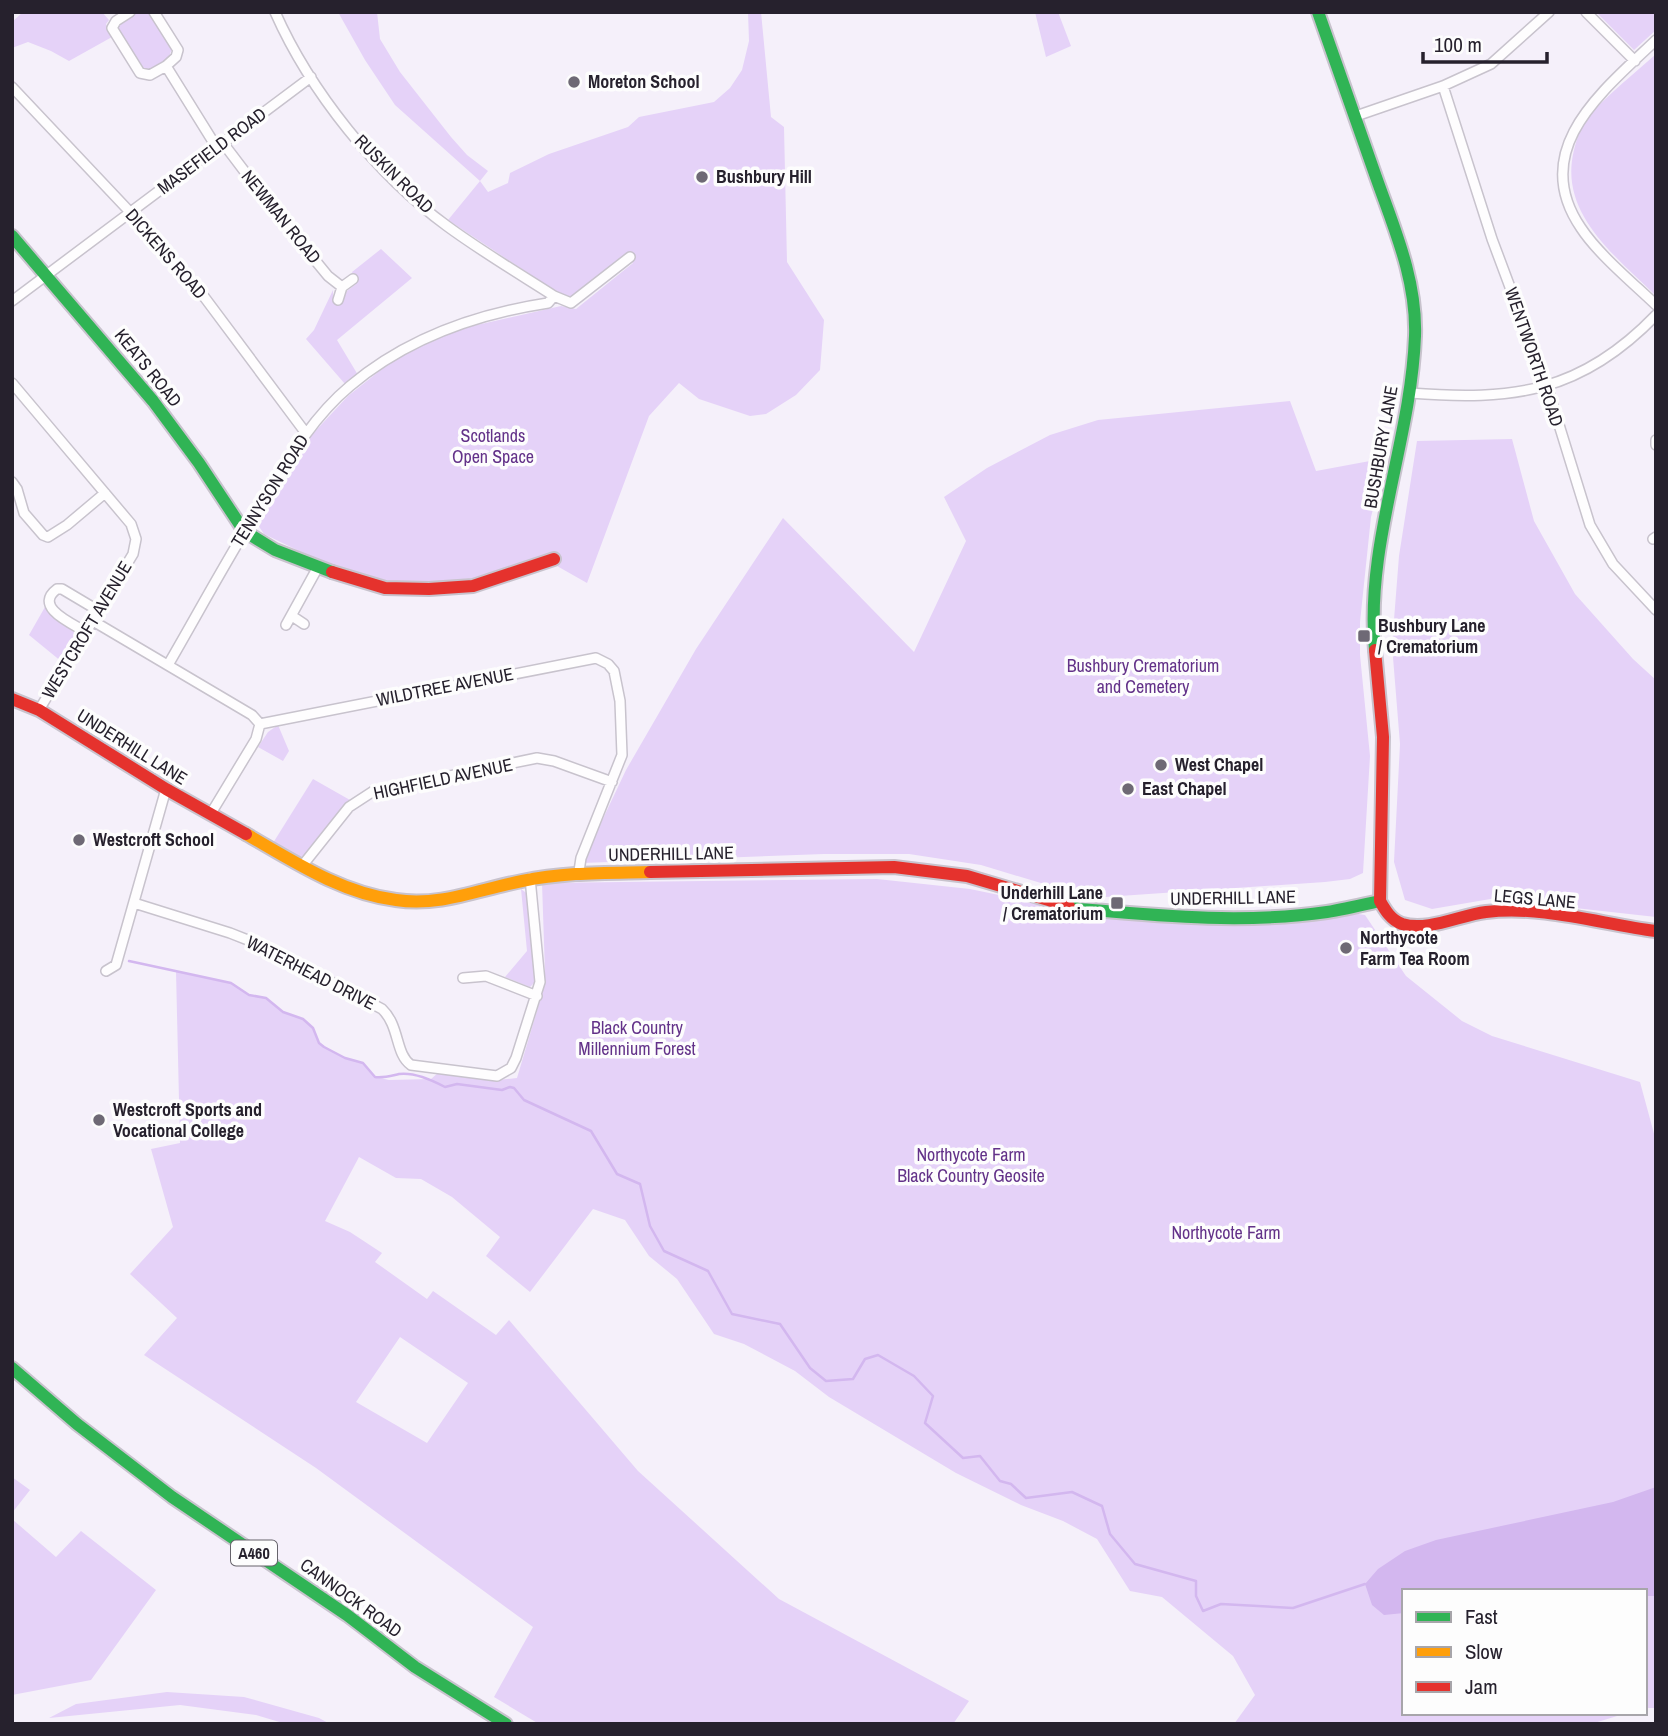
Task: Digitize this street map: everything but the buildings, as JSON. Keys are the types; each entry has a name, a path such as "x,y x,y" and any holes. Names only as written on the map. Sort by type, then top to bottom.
{"main road":[{"name":"BUSHBURY LANE","path":"1318,12 1408,268 1415,333 1410,393 1377,562 1374,597 1373,632 1383,737 1380,901"},
{"name":"KEATS ROAD","path":"12,236 153,401 199,463 244,531"},
{"path":"244,531 275,550 385,588 473,586 554,559"},
{"name":"UNDERHILL LANE","path":"12,699 39,710 166,789 302,866 344,887 410,902 443,900 530,878 571,875 579,871 590,873 894,867 967,876 1079,909 1167,917 1286,916 1362,906 1380,901"},
{"name":"LEGS LANE","path":"1380,901 1391,918 1403,924 1428,923 1497,911 1656,931"},
{"name":"CANNOCK ROAD","path":"12,1368 77,1424 172,1497 336,1608 415,1667 506,1724"}],"street":[{"path":"130,12 116,21 112,28 140,73 150,75 166,66 176,57 178,50 154,12"},
{"name":"RUSKIN ROAD","path":"275,12 311,77 362,146 399,184 446,225 554,296"},
{"path":"1356,116 1443,86 1491,64 1549,12"},
{"path":"1586,12 1635,61"},
{"path":"1656,40 1584,112 1565,153 1564,178 1566,196 1582,230 1656,305"},
{"name":"NEWMAN ROAD","path":"166,66 220,145 328,276 342,287"},
{"name":"MASEFIELD ROAD","path":"12,301 311,77"},
{"name":"WENTWORTH ROAD","path":"1443,86 1492,239 1547,386 1590,526 1613,564 1656,610"},
{"name":"DICKENS ROAD","path":"12,87 130,212 205,298 305,432"},
{"name":"TENNYSON ROAD","path":"168,665 244,531 305,432 350,386 400,350 454,324 548,303 554,296 571,303 630,257"},
{"path":"338,300 342,287 353,279"},
{"path":"1410,393 1490,396 1516,394 1547,386 1605,359 1656,315"},
{"name":"WESTCROFT AVENUE","path":"12,383 131,524 136,545 39,710"},
{"path":"12,482 18,489 24,513 43,535 48,537 67,526 104,493"},
{"path":"304,624 289,621 318,567"},
{"path":"86,632 51,609 49,597 57,589 62,589 99,611"},
{"path":"93,621 259,719 256,739 210,815"},
{"name":"WILDTREE AVENUE","path":"260,724 596,658 608,664 614,671 620,701 622,755 581,858 579,871"},
{"name":"HIGHFIELD AVENUE","path":"302,866 349,807 373,792 537,758 554,761 612,782"},
{"path":"106,971 116,965 166,789"},
{"name":"WATERHEAD DRIVE","path":"134,903 268,948 382,1009 393,1023 403,1059 411,1065 497,1076 511,1068 537,996 541,971 530,878"},
{"path":"463,978 486,976 537,996"}],"green space":[{"path":"23,12 102,12 109,20 106,24 112,37 69,61 28,42 12,48 12,22"},
{"path":"137,12 151,13 172,48 168,60 150,70 145,70 117,27"},
{"path":"338,12 377,12 380,39 400,72 467,155 488,171 480,181 395,105"},
{"name":"Scotlands Open Space","path":"748,12 761,12 771,117 784,127 787,262 824,320 820,370 796,395 766,414 750,416 699,399 679,383 649,416 587,583 557,566 555,551 471,583 385,586 340,571 264,534 256,522 262,507 306,441 348,396 392,361 455,330 561,306 576,309 633,263 628,255 570,301 448,220 480,181 488,192 508,183 510,173 549,154 628,127 639,117 714,102 730,88 742,70 749,41"},
{"path":"1035,12 1058,12 1071,46 1046,57"},
{"path":"1596,12 1656,12 1656,30 1634,50"},
{"path":"1656,54 1656,296 1594,232 1582,214 1574,194 1571,173 1575,146 1586,120 1604,100"},
{"path":"381,249 412,278 337,340 358,375 345,384 306,339 314,330 333,290 333,302 342,302 347,291 356,284 352,272"},
{"name":"Bushbury Crematorium and Cemetery","path":"1290,401 1316,471 1386,458 1371,517 1360,622 1360,655 1370,756 1363,873 1350,879 1325,882 1105,897 1074,893 981,865 909,854 824,854 582,863 626,770 696,649 783,518 914,652 966,541 944,497 987,468 1050,435 1098,420"},
{"path":"1512,439 1534,521 1575,594 1633,659 1656,680 1656,917 1575,908 1508,896 1432,909 1405,900 1394,862 1400,744 1392,645 1399,556 1417,441"},
{"path":"45,607 77,637 62,662 29,635"},
{"path":"278,725 289,751 283,761 258,747 268,732"},
{"path":"313,779 350,800 307,855 301,857 273,843"},
{"name":"Northycote Farm","path":"877,879 970,889 1103,917 1289,923 1343,914 1365,915 1406,976 1462,1021 1492,1036 1640,1082 1656,1141 1656,1708 1647,1708 1647,1589 1402,1589 1402,1715 1620,1715 1591,1724 1234,1724 1255,1695 1233,1656 1162,1597 1130,1591 1097,1539 956,1473 829,1397 795,1371 744,1344 714,1334 677,1279 649,1256 625,1220 593,1209 530,1292 486,1256 500,1237 452,1197 421,1179 396,1178 359,1157 325,1221 350,1232 382,1253 375,1262 427,1299 433,1291 496,1335 509,1320 638,1471 779,1599 969,1701 953,1724 539,1724 494,1697 533,1627 316,1468 144,1355 177,1318 130,1274 173,1227 151,1149 180,1143 176,971 231,983 249,995 266,998 284,1012 303,1019 313,1028 319,1043 345,1058 362,1063 375,1077 389,1080 431,1079 438,1073 497,1080 517,1078 542,994 545,972 542,883","holes":["400,1337 468,1383 427,1443 356,1402"]},
{"path":"521,889 529,895 535,982 530,987 505,977 527,951"},
{"path":"12,1477 30,1490 12,1513"},
{"path":"12,1519 56,1557 81,1531 156,1590 91,1680 12,1695"},
{"path":"167,1692 244,1697 319,1718 330,1724 286,1724 256,1715 180,1705 49,1718 76,1704"}],"shaded area":[{"path":"1656,1487 1656,1596 1647,1596 1647,1589 1402,1589 1402,1613 1384,1615 1372,1605 1365,1584 1378,1569 1405,1551 1436,1540 1613,1502"}],"waterway":[{"path":"129,961 231,983 249,995 266,998 283,1012 303,1019 313,1028 319,1043 324,1047 345,1058 363,1063 375,1077 411,1074 445,1087 457,1084 502,1090 510,1087 524,1100 591,1131 617,1174 640,1184 650,1226 664,1251 708,1271 732,1314 780,1324 810,1368 826,1381 853,1379 865,1359 878,1355 914,1376 933,1396 925,1423 963,1458 980,1456 1000,1481 1011,1484 1026,1498 1072,1492 1102,1506 1110,1534 1135,1564 1196,1581 1196,1596 1203,1611 1221,1604 1293,1608 1365,1584"}],"traffic: fast":[{"path":"1318,12 1397,235 1415,315 1412,375 1376,571 1375,650"},
{"path":"12,236 153,401 199,463 244,531 275,550 332,572"},
{"path":"1069,906 1203,918 1265,918 1327,912 1380,901"},
{"path":"12,1368 77,1424 172,1497 347,1615 415,1667 506,1724"}],"traffic: slow":[{"path":"246,834 300,865 356,891 412,902 444,899 554,876 650,872"}],"traffic: jam":[{"path":"332,572 385,588 429,589 473,586 554,559"},
{"path":"1375,650 1383,737 1380,901 1386,911 1398,922 1412,926 1433,925 1486,912 1528,911 1656,931"},
{"path":"12,699 39,710 166,789 246,834"},
{"path":"650,872 894,867 967,876 1069,906"}],"place":[{"name":"Moreton School","path":"574,82"},
{"name":"Bushbury Hill","path":"702,177"},
{"name":"Bushbury Lane / Crematorium","path":"1364,636"},
{"name":"West Chapel","path":"1161,765"},
{"name":"East Chapel","path":"1128,789"},
{"name":"Westcroft School","path":"79,840"},
{"name":"Underhill Lane / Crematorium","path":"1117,903"},
{"name":"Northycote Farm Tea Room","path":"1346,948"},
{"name":"Westcroft Sports and Vocational College","path":"99,1120"}],"park label":[{"name":"Black Country Millennium Forest","path":"637,1038"},
{"name":"Northycote Farm Black Country Geosite","path":"971,1165"}]}
